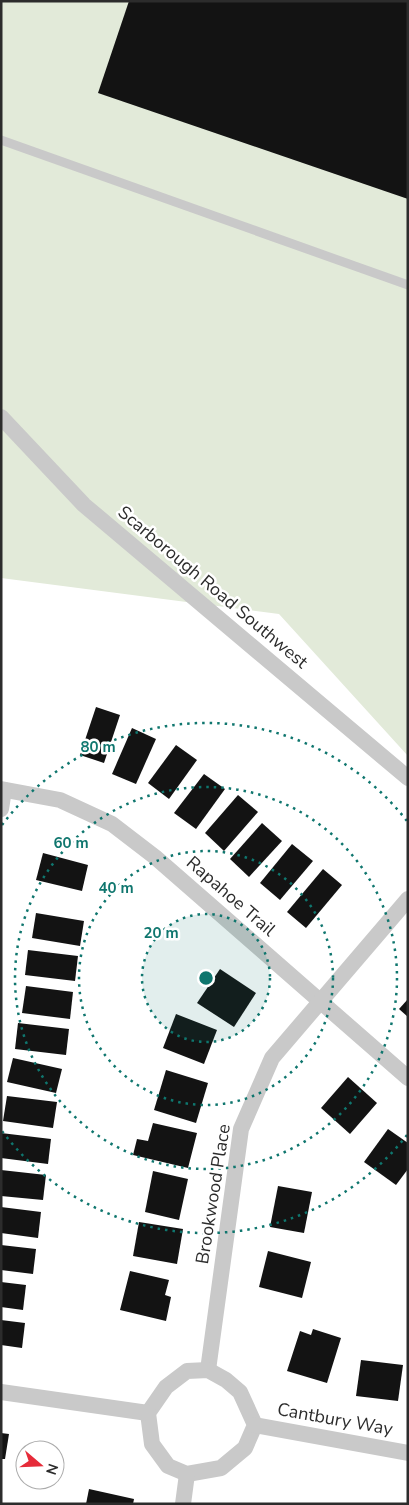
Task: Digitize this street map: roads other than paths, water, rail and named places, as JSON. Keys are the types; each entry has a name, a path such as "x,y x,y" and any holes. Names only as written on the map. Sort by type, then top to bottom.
{"street":[{"name":"Scarborough Road Southwest","path":"1,417 84,505 408,778"},
{"name":"Rapahoe Trail","path":"1,810 3,790 60,800 112,824 155,857 321,1000 408,1078"},
{"name":"Brookwood Place","path":"208,1370 241,1129 272,1058 408,899"},
{"path":"208,1370 226,1380 240,1392 255,1425 245,1448 222,1468 187,1474 168,1466 152,1444 148,1413 166,1387 187,1371 208,1370"},
{"path":"1,1392 148,1413"},
{"name":"Cantbury Way","path":"255,1425 408,1453"},
{"path":"183,1504 187,1474"}],"lane":[{"path":"1,140 408,284"}]}
